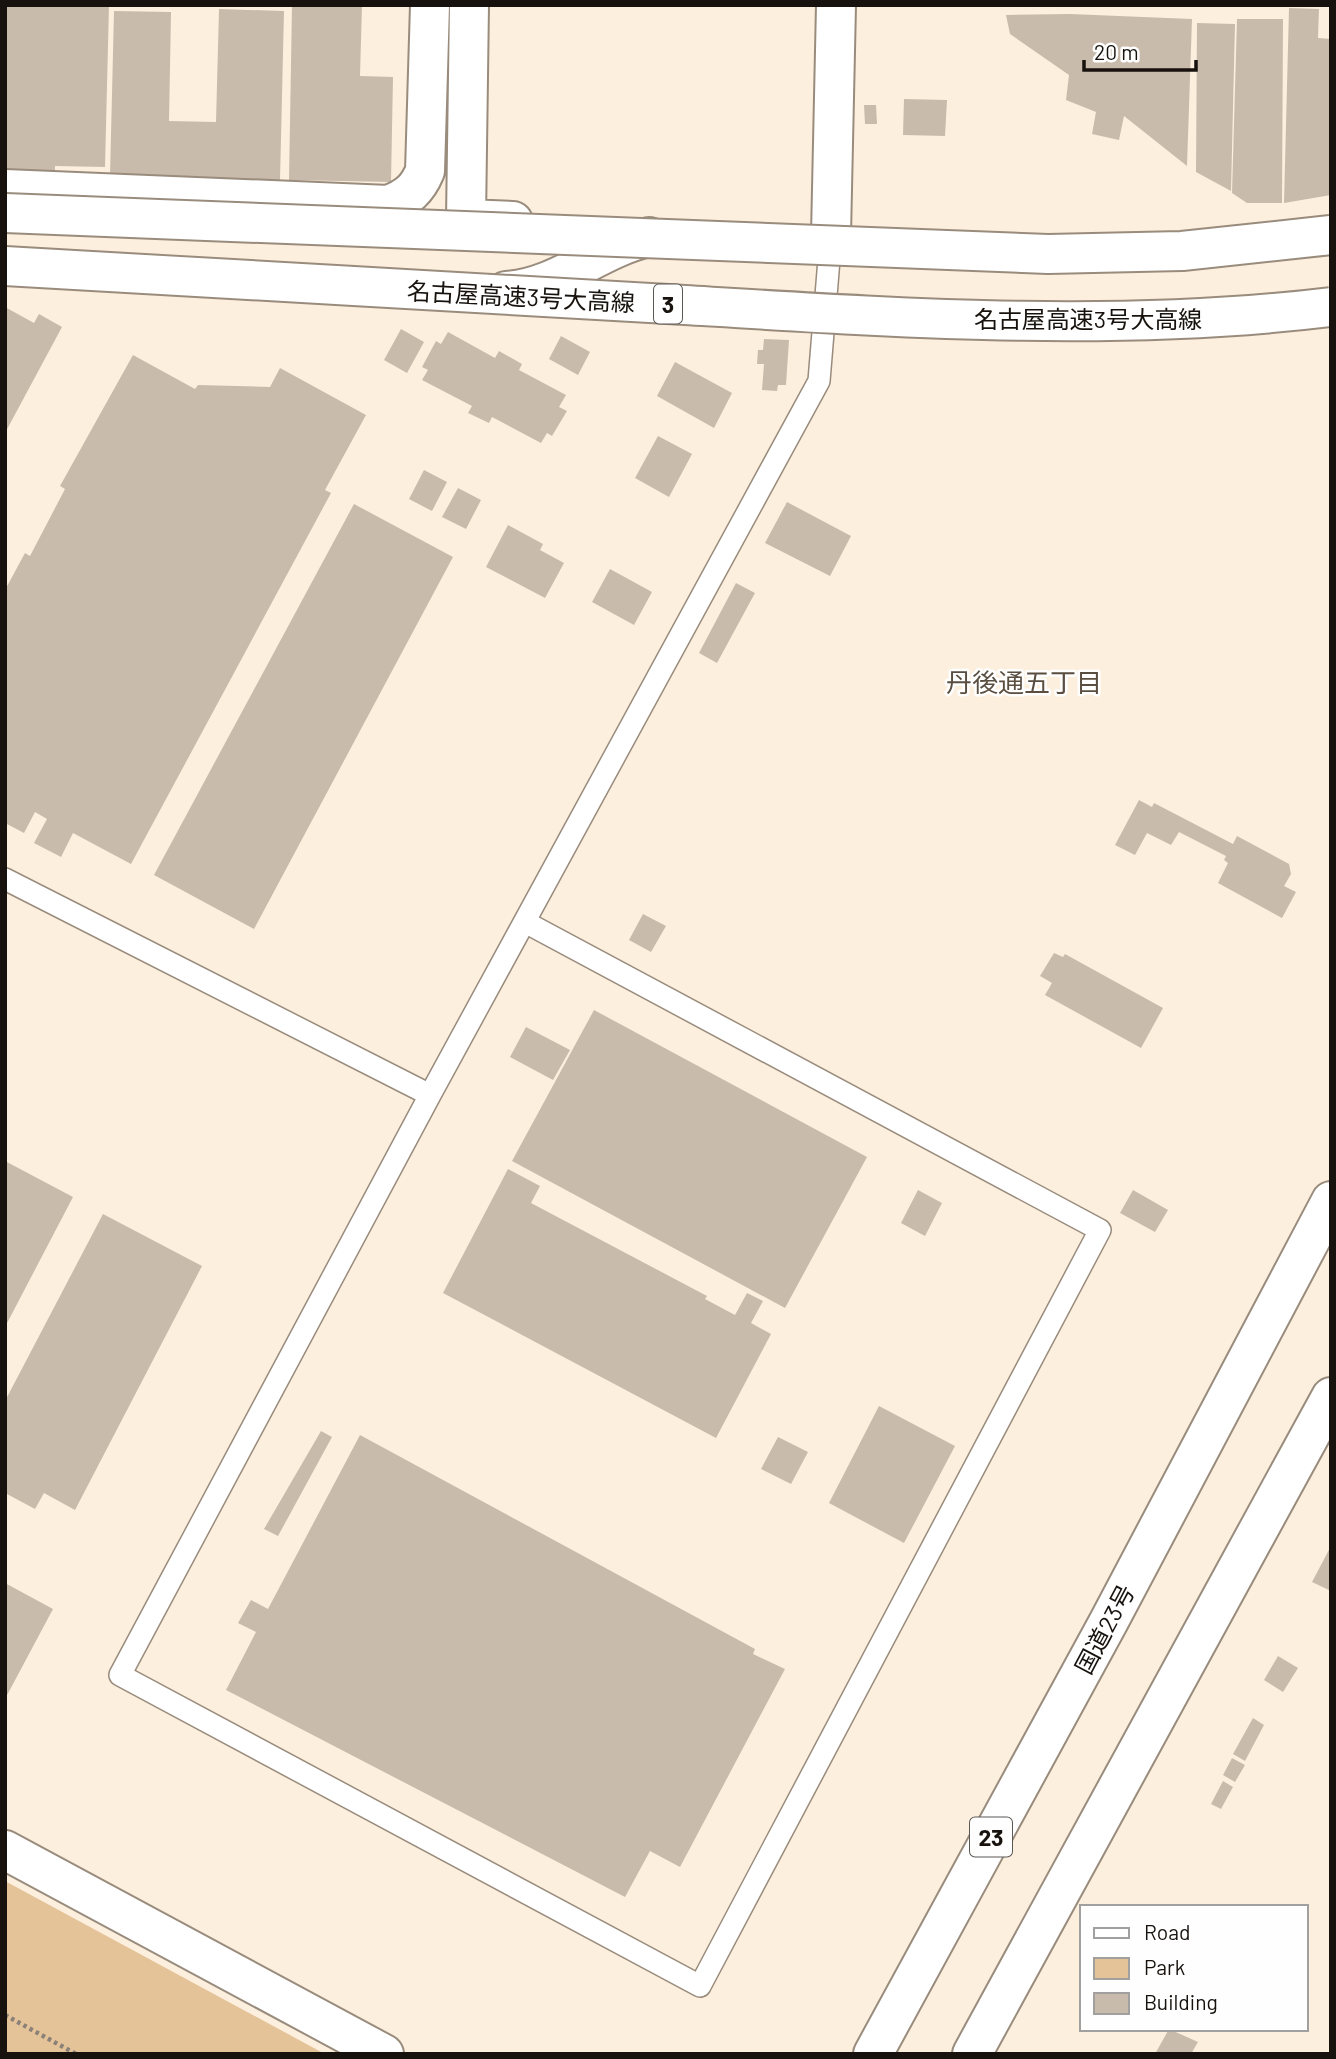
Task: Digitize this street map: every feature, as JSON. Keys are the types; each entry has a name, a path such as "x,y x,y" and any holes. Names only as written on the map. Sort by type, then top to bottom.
{"main road":[{"path":"5,188 389,205 405,199 418,187 425,171 430,5"},
{"path":"469,5 466,219 831,235 1118,243 1212,240 1331,223"},
{"path":"831,235 836,5"},
{"path":"5,213 1048,254 1182,251 1331,235"},
{"path":"5,267 492,292 522,290 549,281 612,249 645,238 706,229"},
{"name":"名古屋高速3号大高線","path":"5,267 874,316 1052,321 1193,320 1331,307"},
{"name":"国道23号","path":"873,2054 1109,1621 1331,1201"},
{"path":"972,2054 1331,1397"},
{"path":"5,1850 384,2054"}],"lane":[{"path":"525,922 1100,1230 700,1986 120,1675 430,1096 819,381 831,235"},
{"path":"5,879 430,1096"}],"path":[{"path":"5,2015 76,2054"}],"green space":[{"path":"5,1881 325,2054 5,2054"}],"building":[{"path":"5,5 109,5 105,167 55,166 55,171 5,169"},
{"path":"292,5 362,5 360,76 393,77 391,182 289,180"},
{"path":"1289,8 1319,9 1318,38 1331,39 1331,195 1284,203"},
{"path":"219,9 284,11 280,180 110,176 114,11 171,12 169,121 216,122"},
{"path":"1070,14 1192,19 1187,166 1124,116 1119,140 1092,134 1096,112 1066,100 1069,75 1010,34 1006,15"},
{"path":"1237,19 1283,19 1282,203 1247,203 1232,193"},
{"path":"1197,23 1235,24 1231,191 1196,172"},
{"path":"904,99 947,100 945,136 903,135"},
{"path":"864,105 876,105 877,124 865,124"},
{"path":"5,307 34,323 39,314 62,327 5,433"},
{"path":"401,329 424,342 407,373 384,360"},
{"path":"448,332 495,358 499,351 522,364 519,370 566,395 559,407 567,411 552,436 547,433 541,443 492,417 489,423 468,413 472,406 422,380 428,370 422,367 436,341 441,344"},
{"path":"561,336 590,352 578,375 549,359"},
{"path":"764,339 789,340 786,385 778,385 777,391 762,390 764,364 757,364 758,350 763,350"},
{"path":"133,355 195,389 198,385 270,387 280,368 366,415 325,490 331,493 131,864 73,833 61,857 34,843 47,819 35,812 24,833 5,823 5,590 25,553 30,556 65,489 60,486"},
{"path":"675,362 732,393 714,428 657,396"},
{"path":"658,436 692,454 669,497 635,478"},
{"path":"424,470 447,482 432,511 409,499"},
{"path":"458,488 481,500 466,529 442,517"},
{"path":"787,502 851,536 830,576 765,543"},
{"path":"354,504 453,557 254,929 154,875"},
{"path":"508,525 543,544 540,550 564,563 545,598 486,567"},
{"path":"610,569 652,592 634,625 592,602"},
{"path":"736,583 755,593 717,663 699,653"},
{"path":"1139,800 1152,807 1154,803 1233,844 1237,836 1289,864 1291,874 1284,886 1296,892 1282,918 1218,883 1228,863 1224,860 1226,856 1179,832 1171,845 1147,833 1135,855 1115,845"},
{"path":"643,914 666,926 651,952 629,940"},
{"path":"1054,953 1063,957 1065,954 1163,1008 1141,1048 1045,995 1052,983 1040,976"},
{"path":"594,1010 867,1157 785,1308 512,1161"},
{"path":"526,1027 570,1050 553,1080 510,1057"},
{"path":"5,1161 73,1197 5,1327"},
{"path":"508,1169 540,1186 531,1203 707,1296 705,1299 735,1315 747,1293 763,1301 751,1323 771,1334 716,1438 443,1293"},
{"path":"918,1190 942,1203 925,1236 901,1223"},
{"path":"1133,1190 1168,1210 1155,1232 1120,1213"},
{"path":"103,1214 202,1266 75,1510 44,1493 35,1509 5,1493 5,1401"},
{"path":"879,1406 955,1446 904,1543 829,1503"},
{"path":"321,1431 332,1437 278,1536 264,1529"},
{"path":"360,1435 755,1649 753,1654 785,1669 680,1867 650,1851 625,1897 226,1690 256,1632 238,1623 251,1600 268,1609"},
{"path":"778,1437 808,1452 791,1484 761,1469"},
{"path":"1331,1546 1331,1591 1312,1582"},
{"path":"5,1583 53,1609 5,1699"},
{"path":"1278,1656 1298,1668 1283,1692 1264,1680"},
{"path":"1253,1718 1264,1725 1245,1761 1233,1754"},
{"path":"1232,1758 1245,1765 1235,1782 1223,1775"},
{"path":"1223,1781 1233,1787 1221,1809 1211,1804"},
{"path":"1168,2031 1198,2042 1191,2054 1155,2054"}],"district":[{"name":"丹後通五丁目","path":"1024,681"}]}
